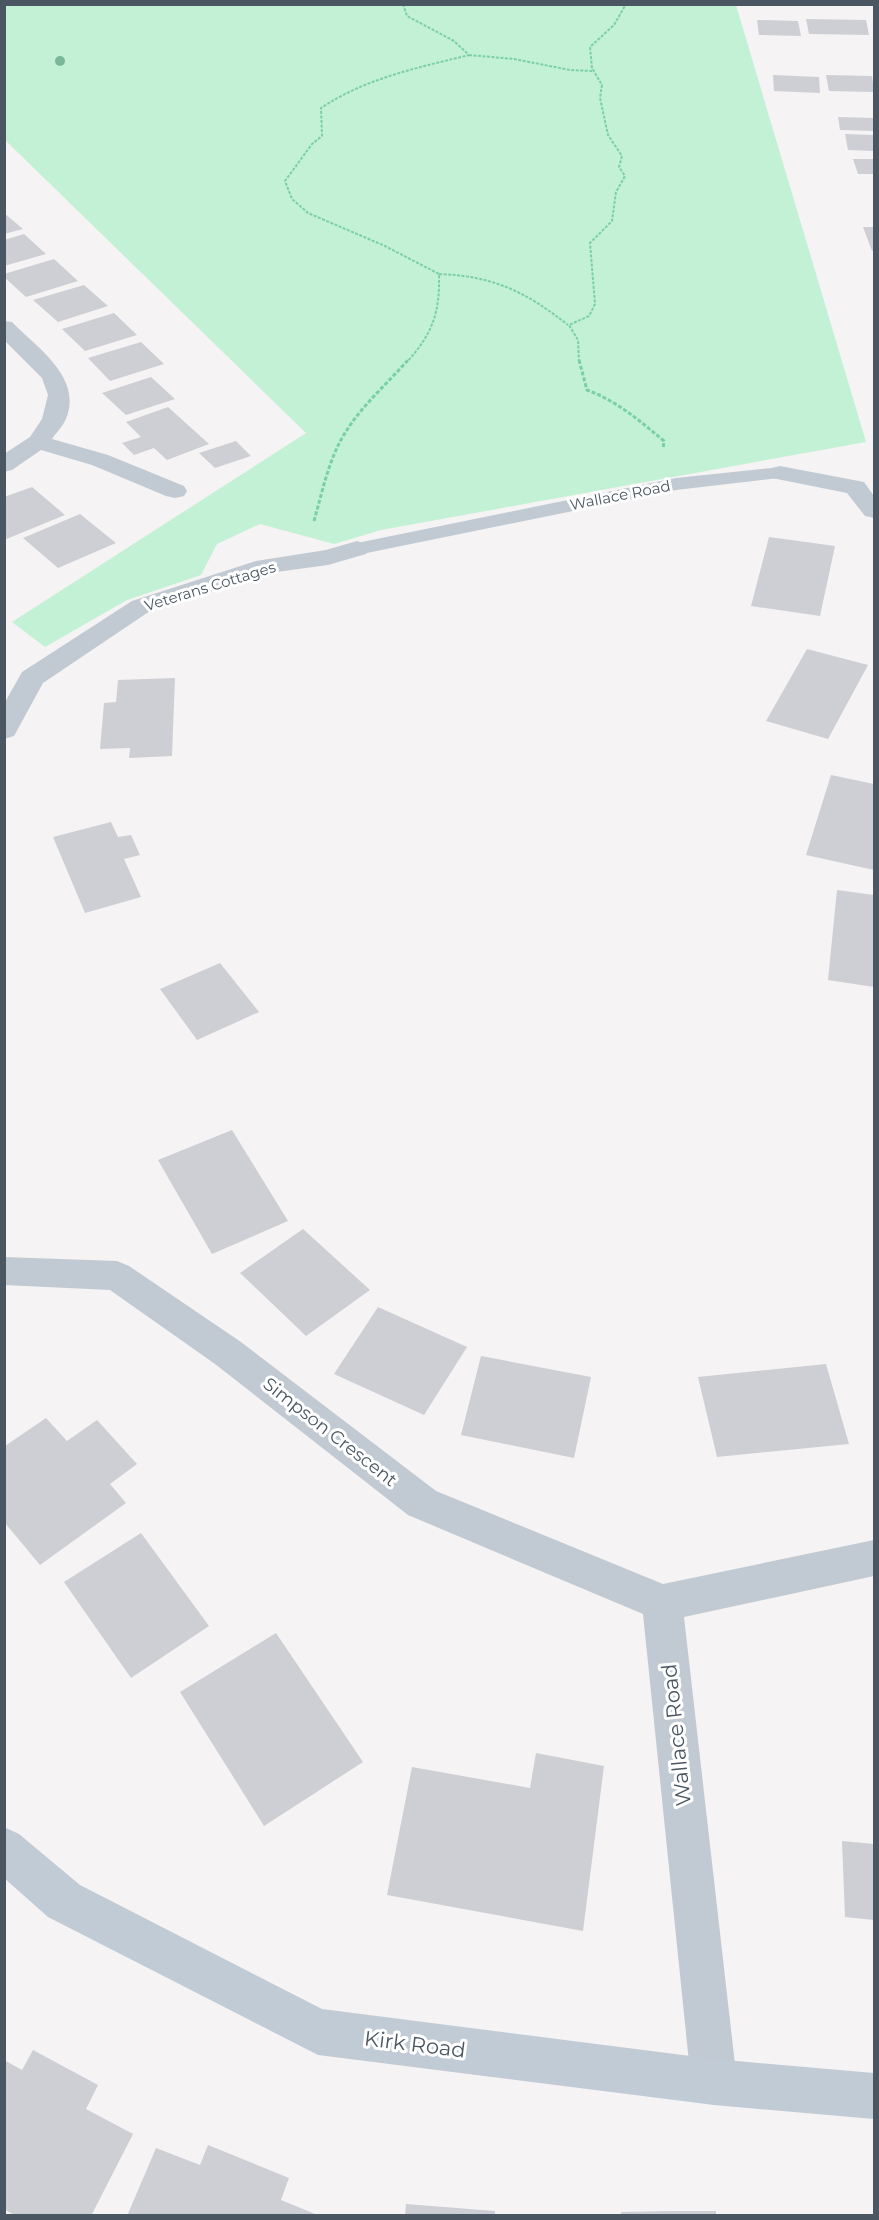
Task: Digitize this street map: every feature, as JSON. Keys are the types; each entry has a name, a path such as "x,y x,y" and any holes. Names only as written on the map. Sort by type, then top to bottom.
{"main road":[{"name":"Kirk Road","path":"4,1849 64,1901 318,2032 714,2082 874,2096"}],"street":[{"path":"4,327 53,376 59,395 54,419 38,442 4,465"},
{"path":"38,442 100,459 175,491"},
{"name":"Wallace Road","path":"780,472 855,487 874,511"},
{"name":"Veterans Cottages","path":"4,729 32,678 141,606 265,566 328,557 357,549"},
{"name":"Simpson Crescent","path":"4,1271 117,1276 228,1353 422,1503 662,1604"},
{"path":"662,1604 874,1558"},
{"name":"Wallace Road","path":"662,1604 714,2082"}],"lane":[{"name":"Wallace Road","path":"357,549 675,484 780,472"}],"path":[{"path":"403,4 407,16 454,41 469,55"},
{"path":"569,325 589,316 596,304 590,243 612,221 616,192 626,176 619,167 622,156 608,135 600,98 602,85 589,63 590,47 614,25 627,4"},
{"path":"592,71 570,70 514,59 469,55 392,76 336,97 321,108 322,136 312,144 285,181 292,199 308,213 327,223 386,246 439,274 463,275 506,285 521,296 536,300 569,325 578,340 578,354 588,390 606,396 664,441 662,477 675,484"},
{"path":"265,566 314,522 344,435 376,393 409,360 431,326 440,303 439,274"}],"green space":[{"path":"4,5 736,5 866,442 381,530 334,544 260,524 217,544 201,575 127,600 45,647 12,622 306,433 5,140"}],"building":[{"path":"806,19 866,20 869,35 809,34"},
{"path":"757,20 798,21 801,36 759,35"},
{"path":"773,75 819,77 820,93 774,91"},
{"path":"826,75 872,76 874,92 829,91"},
{"path":"838,117 874,118 874,131 840,130"},
{"path":"845,134 874,135 874,151 848,150"},
{"path":"853,159 874,159 874,174 858,174"},
{"path":"4,213 23,229 4,234"},
{"path":"863,227 874,227 874,251 872,251"},
{"path":"24,234 46,254 4,266 4,240"},
{"path":"54,259 78,281 26,297 4,277 4,274"},
{"path":"84,285 108,306 58,322 33,300"},
{"path":"114,313 137,335 85,351 62,329"},
{"path":"141,342 164,364 110,381 88,358"},
{"path":"151,377 175,399 126,415 102,393"},
{"path":"168,407 209,444 167,460 154,448 134,455 122,443 141,437 126,422"},
{"path":"236,441 251,456 215,468 199,453"},
{"path":"32,487 65,515 4,540 4,497"},
{"path":"80,514 116,543 58,568 23,538"},
{"path":"769,537 835,546 820,616 751,606"},
{"path":"807,649 868,665 828,739 766,721"},
{"path":"175,678 172,756 129,758 130,748 100,749 104,703 116,702 118,680"},
{"path":"831,775 874,784 874,870 806,855"},
{"path":"111,822 118,837 131,835 140,855 124,859 141,897 85,913 53,837"},
{"path":"837,890 874,895 874,987 828,980"},
{"path":"220,963 259,1012 197,1040 160,989"},
{"path":"232,1130 288,1221 212,1254 158,1160"},
{"path":"303,1229 370,1290 306,1336 240,1273"},
{"path":"378,1307 467,1347 424,1415 334,1374"},
{"path":"481,1356 591,1377 574,1458 461,1435"},
{"path":"826,1364 849,1444 717,1457 698,1377"},
{"path":"46,1418 67,1441 97,1420 137,1464 110,1484 126,1503 40,1565 5,1523 5,1446"},
{"path":"141,1533 209,1626 131,1678 64,1582"},
{"path":"276,1633 363,1762 264,1826 180,1692"},
{"path":"536,1753 604,1766 583,1931 387,1895 412,1767 530,1788"},
{"path":"842,1841 874,1844 874,1920 845,1917"},
{"path":"33,2050 98,2085 86,2109 133,2134 91,2216 16,2216 4,2209 4,2060 22,2070"},
{"path":"208,2145 289,2178 281,2200 320,2216 127,2216 156,2148 200,2165"},
{"path":"406,2204 495,2211 495,2216 405,2216"},
{"path":"716,2211 716,2216 621,2216 621,2212"}]}
